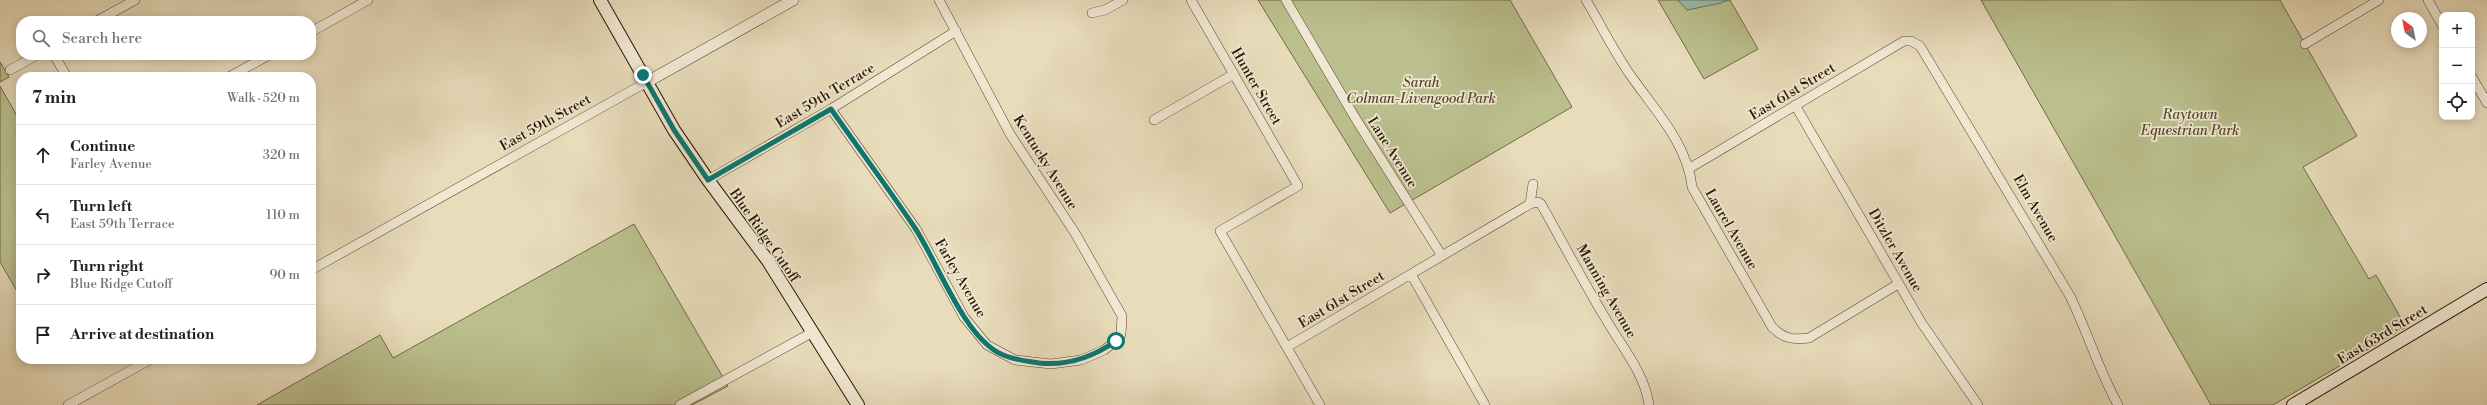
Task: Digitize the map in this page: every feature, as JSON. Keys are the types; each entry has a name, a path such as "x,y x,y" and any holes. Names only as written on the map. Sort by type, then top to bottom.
{"main road":[{"name":"Blue Ridge Cutoff","path":"600,0 674,130 708,180 768,261 858,405"},
{"name":"East 63rd Street","path":"2293,405 2304,401 2487,289"}],"street":[{"path":"106,16 135,0"},
{"path":"316,29 368,0"},
{"name":"East 59th Street","path":"316,267 647,82 780,3 793,0"},
{"name":"Kentucky Avenue","path":"939,0 1010,134 1074,233 1122,316 1123,323 1117,339"},
{"path":"1092,13 1105,10 1123,0"},
{"name":"Hunter Street","path":"1191,0 1298,186 1220,231 1287,347"},
{"name":"Lane Avenue","path":"1286,0 1354,116 1442,256"},
{"name":"Laurel Avenue","path":"1586,0 1631,75 1661,115 1690,168 1692,187 1772,327 1780,335 1792,340 1809,338 1898,284"},
{"path":"2305,44 2379,0"},
{"path":"2428,0 2439,20"},
{"name":"East 59th Terrace","path":"708,180 831,109 956,31"},
{"name":"East 61st Street","path":"1690,168 1904,41 1908,41"},
{"name":"Elm Avenue","path":"1908,41 1920,46 2067,289 2084,324 2101,374 2118,405"},
{"path":"10,70 28,60"},
{"path":"57,60 64,72"},
{"path":"238,72 260,60"},
{"path":"1154,120 1234,74"},
{"path":"2475,82 2487,103"},
{"name":"Ditzler Avenue","path":"1795,105 1921,322 1978,405"},
{"name":"Farley Avenue","path":"831,109 916,229 964,317 986,345 1000,354 1015,360 1051,364 1081,360 1104,350 1117,339"},
{"path":"1442,256 1530,204 1534,184"},
{"name":"Manning Avenue","path":"1530,204 1538,202 1541,204 1607,322 1628,353 1643,383 1649,405"},
{"name":"East 61st Street","path":"1287,347 1442,256"},
{"path":"1410,274 1485,405"},
{"path":"680,405 813,332"},
{"path":"1287,347 1320,405"},
{"path":"68,405 142,364"}],"green space":[{"name":"Sarah Colman-Livengood Park","path":"1258,0 1510,0 1572,107 1390,213"},
{"path":"1658,0 1678,0 1687,10 1730,0 1758,49 1704,79"},
{"name":"Raytown Equestrian Park","path":"1981,0 2280,0 2357,136 2303,167 2369,279 2376,275 2406,327 2273,405 2211,405"},
{"path":"0,62 9,77 0,82"},
{"path":"0,86 16,114 16,289 0,262"},
{"path":"634,224 728,386 692,405 257,405 380,335 393,358"}],"shaded area":[{"path":"1678,0 1727,0 1721,3 1687,10"}],"route":[{"path":"643,75 674,130 708,180 831,109 916,229 964,317 986,345 1000,354 1015,360 1051,364 1081,360 1104,350 1116,341"}]}
